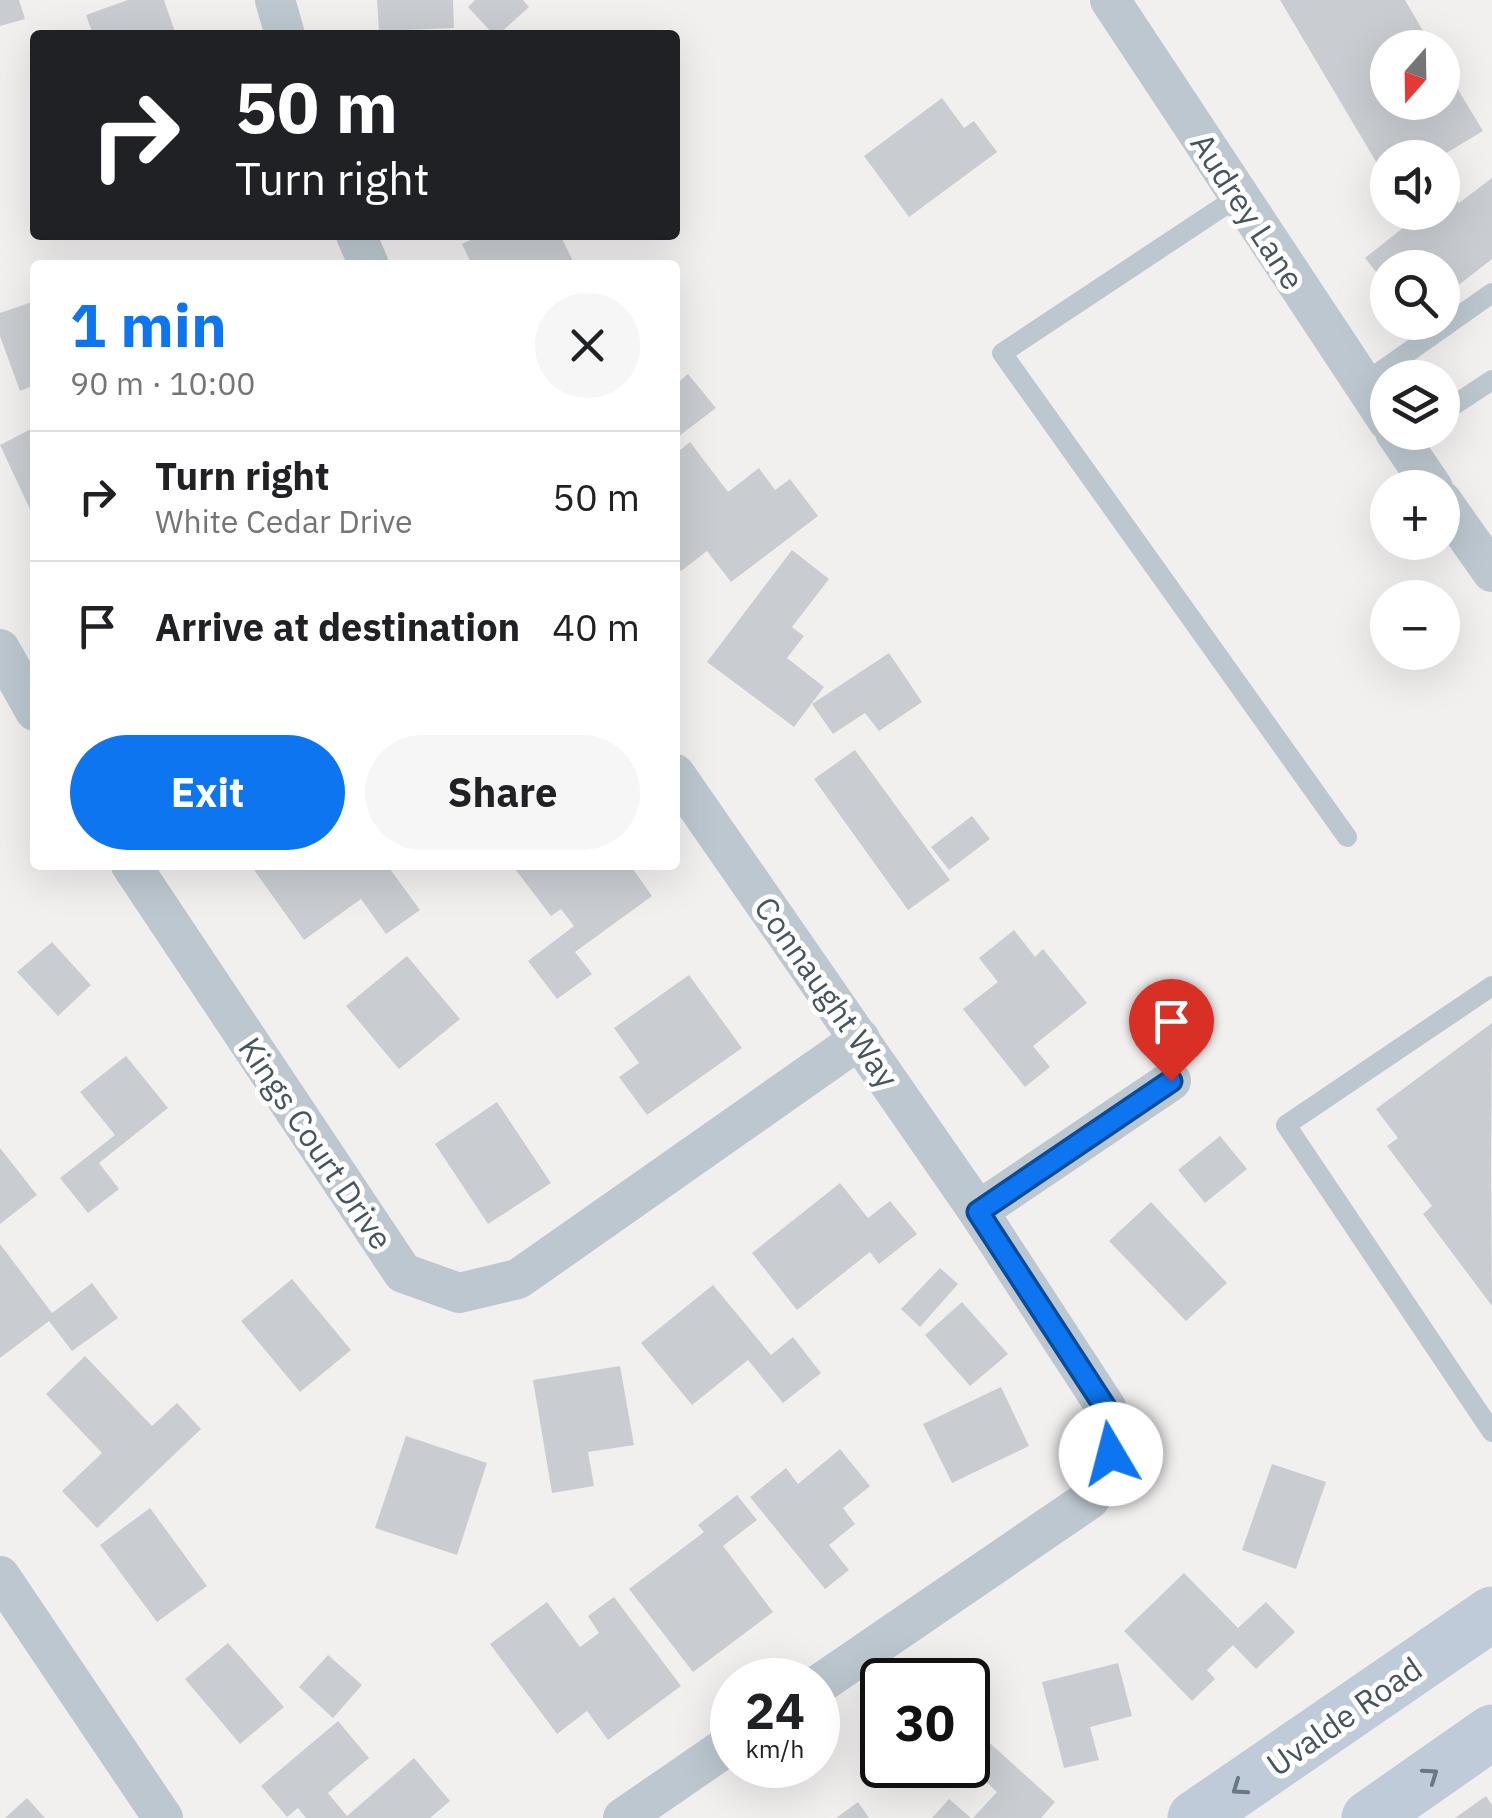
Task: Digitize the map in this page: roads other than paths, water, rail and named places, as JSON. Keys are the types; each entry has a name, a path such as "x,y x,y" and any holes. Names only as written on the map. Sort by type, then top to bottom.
{"main road":[{"name":"Uvalde Road","path":"1196,1818 1492,1614"},
{"path":"1370,1818 1492,1732"}],"street":[{"path":"275,0 284,30"},
{"name":"Audrey Lane","path":"1110,0 1370,393"},
{"path":"1460,527 1492,572"},
{"path":"0,648 30,701"},
{"name":"Connaught Way","path":"680,781 978,1212 1107,1410 1111,1454 1090,1499 840,1670"},
{"name":"Kings Court Drive","path":"134,870 403,1273 459,1293 518,1279 860,1039"},
{"path":"978,1212 1171,1081"},
{"path":"0,1576 163,1818"},
{"path":"622,1818 710,1758"}],"lane":[{"path":"1239,196 1002,353 1347,838"},
{"path":"1363,384 1492,293"},
{"path":"1460,401 1492,380"},
{"path":"1492,986 1286,1125 1492,1432"}]}
